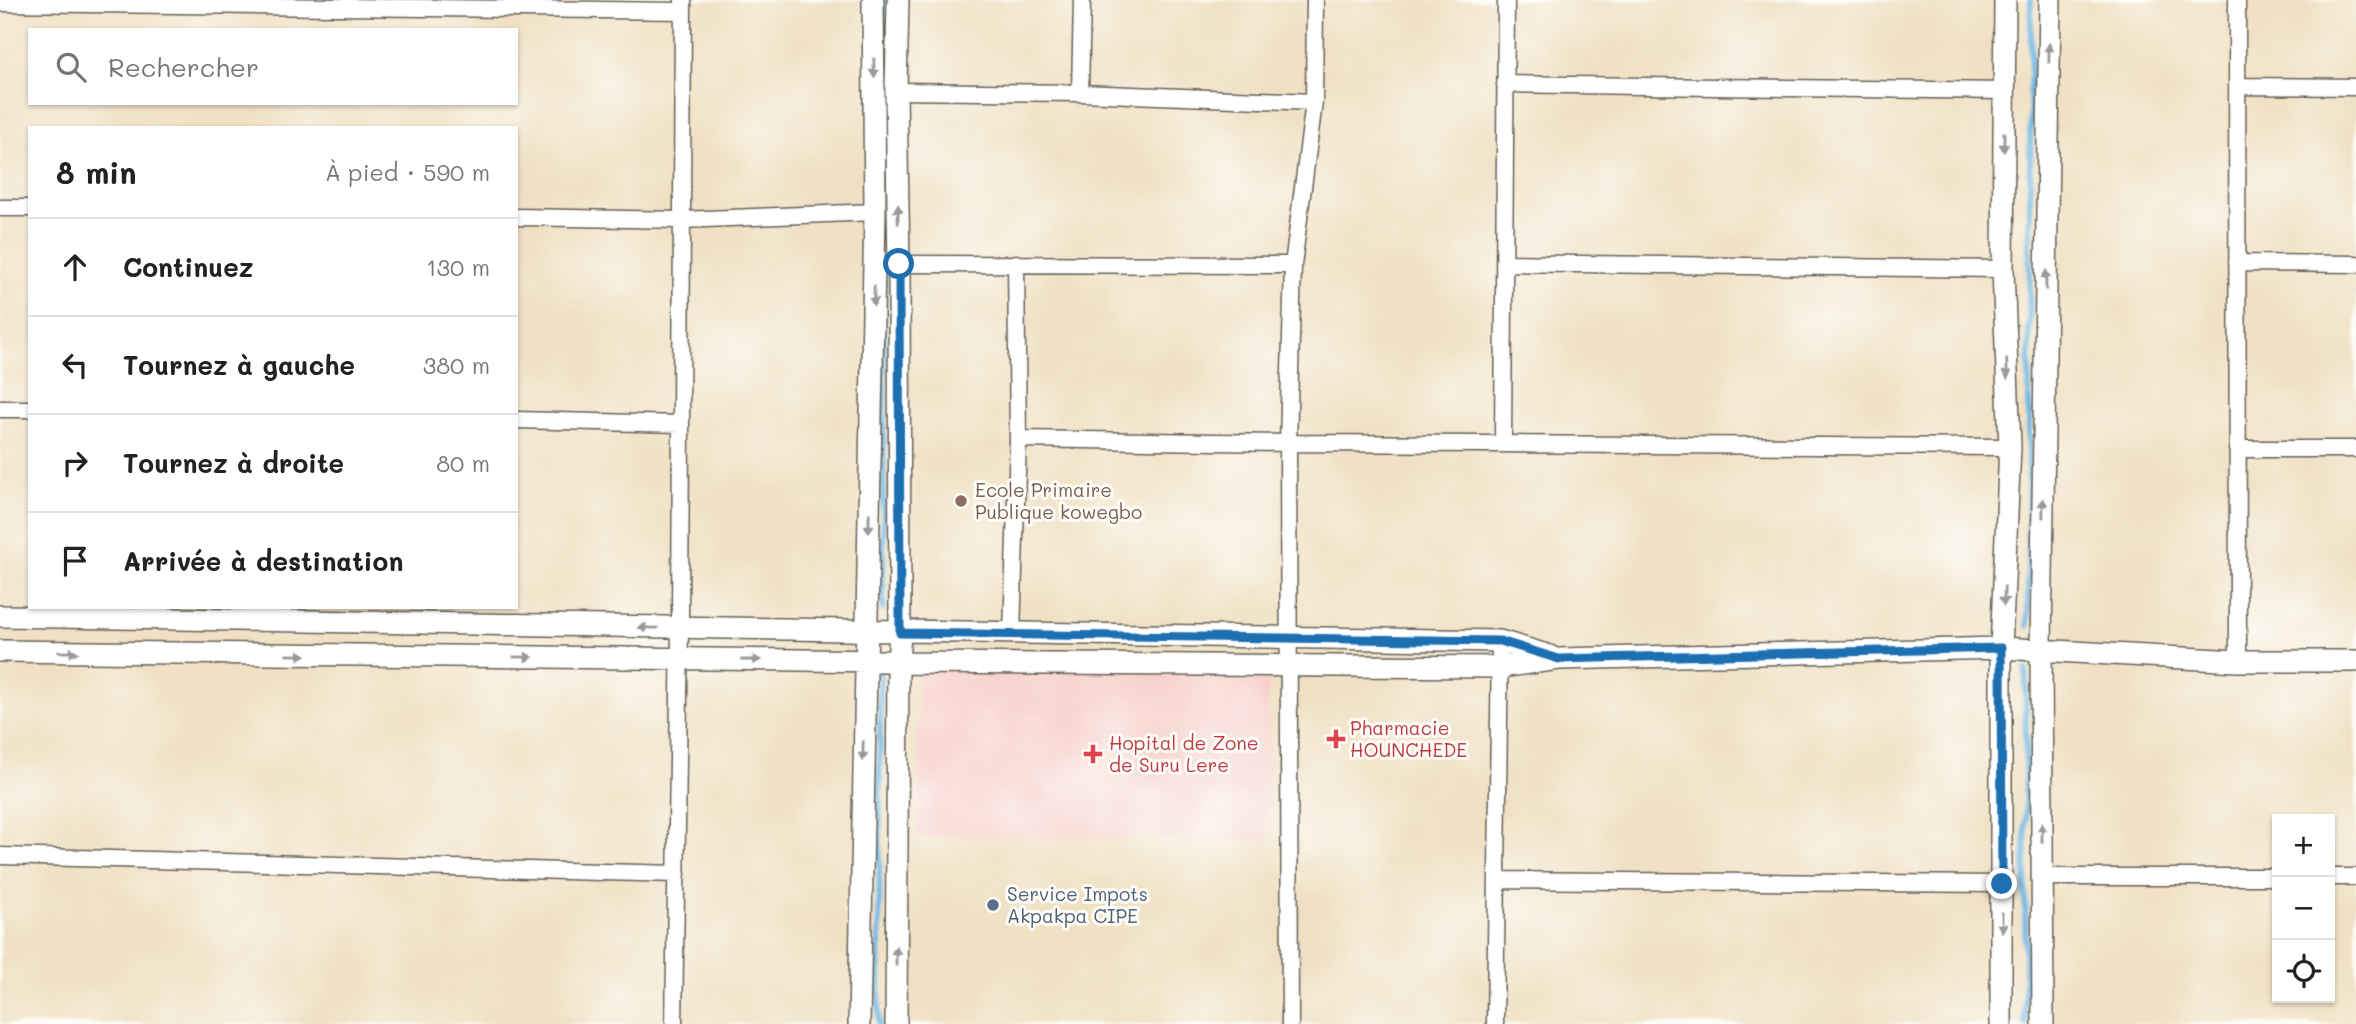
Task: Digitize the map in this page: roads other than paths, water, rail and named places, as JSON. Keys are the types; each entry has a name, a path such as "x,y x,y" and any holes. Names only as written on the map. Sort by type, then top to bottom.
{"street":[{"path":"859,1024 875,212 873,0"},
{"path":"896,1024 900,633 896,91 898,0"},
{"path":"1080,93 1082,0"},
{"path":"1290,1024 1288,443 1293,265 1314,102 1315,0"},
{"path":"1503,443 1506,0"},
{"path":"2001,1024 2001,648 2010,447 2003,269 2005,0"},
{"path":"2043,1024 2041,649 2050,0"},
{"path":"2236,0 2238,661"},
{"path":"0,4 682,5 680,629 674,1024"},
{"path":"1505,83 2004,91"},
{"path":"2236,86 2356,87"},
{"path":"896,91 1080,93 1314,102"},
{"path":"0,208 28,208"},
{"path":"518,217 682,220 875,212"},
{"path":"1012,634 1018,439 1016,263"},
{"path":"1504,263 2003,269"},
{"path":"2237,263 2356,264"},
{"path":"899,264 1293,265"},
{"path":"0,409 28,409"},
{"path":"518,420 681,424"},
{"path":"1018,439 2010,447"},
{"path":"2237,449 2356,449"},
{"path":"0,616 1500,641 1559,659"},
{"path":"1495,1024 1500,641"},
{"path":"0,651 898,663 1500,667 1559,659 2001,648 2238,661 2356,661"},
{"path":"0,856 677,874"},
{"path":"2043,877 2272,877"},
{"path":"2335,877 2356,877"},
{"path":"1498,880 2002,884"}],"waterway":[{"path":"885,0 885,135"},
{"path":"2028,626 2031,0"},
{"path":"883,609 884,278"},
{"path":"879,1024 880,668"},
{"path":"2025,1024 2026,670"}],"place":[{"name":"Ecole Primaire Publique kowegbo","path":"961,501"},
{"name":"Pharmacie HOUNCHEDE","path":"1336,739"},
{"name":"Hopital de Zone de Suru Lere","path":"1093,754"},
{"name":"Service Impots Akpakpa CIPE","path":"993,905"}]}
